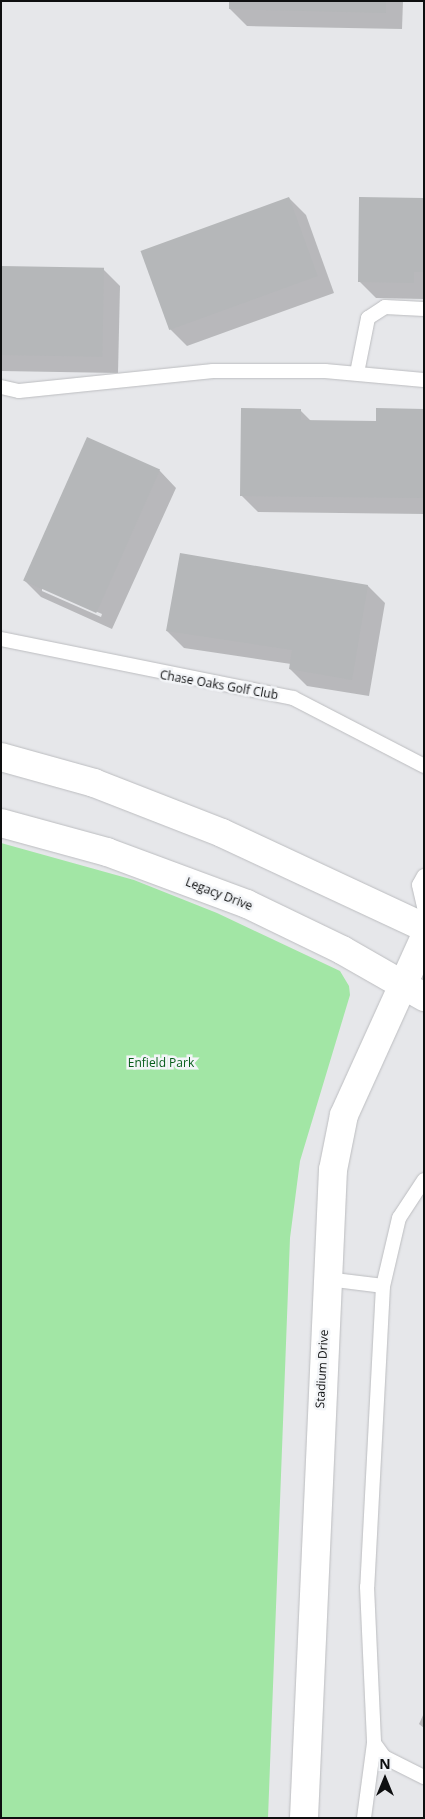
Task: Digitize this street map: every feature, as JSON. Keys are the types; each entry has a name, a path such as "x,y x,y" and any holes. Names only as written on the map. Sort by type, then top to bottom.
{"street":[{"path":"1,757 94,782 222,833 424,927"},
{"name":"Legacy Drive","path":"1,823 107,852 247,904 413,990"},
{"name":"Stadium Drive","path":"304,1818 326,1279 333,1170 344,1115 413,990 424,939"}],"lane":[{"path":"356,373 368,318 385,307 424,309"},
{"path":"1,387 19,392 213,371 356,373 424,380"},
{"name":"Chase Oaks Golf Club","path":"1,639 293,698 424,766"},
{"path":"424,876 419,885 424,907"},
{"path":"364,1818 374,1743 367,1586 382,1286 399,1218 424,1180"},
{"path":"326,1279 382,1286"},
{"path":"374,1743 384,1757 424,1777"}],"green space":[{"name":"Enfield Park","path":"1,843 134,880 217,913 340,971 349,986 350,995 300,1161 290,1238 268,1818 1,1818"}],"building":[{"path":"229,1 386,1 386,13 229,9"},
{"path":"289,197 318,276 169,330 141,251"},
{"path":"359,197 424,198 424,272 414,272 414,283 358,282"},
{"path":"1,266 104,268 102,357 1,355"},
{"path":"241,408 301,409 301,420 376,421 376,408 424,409 424,498 240,496"},
{"path":"87,437 160,470 96,613 23,580"},
{"path":"180,553 368,585 352,680 289,669 292,650 166,631"}]}
